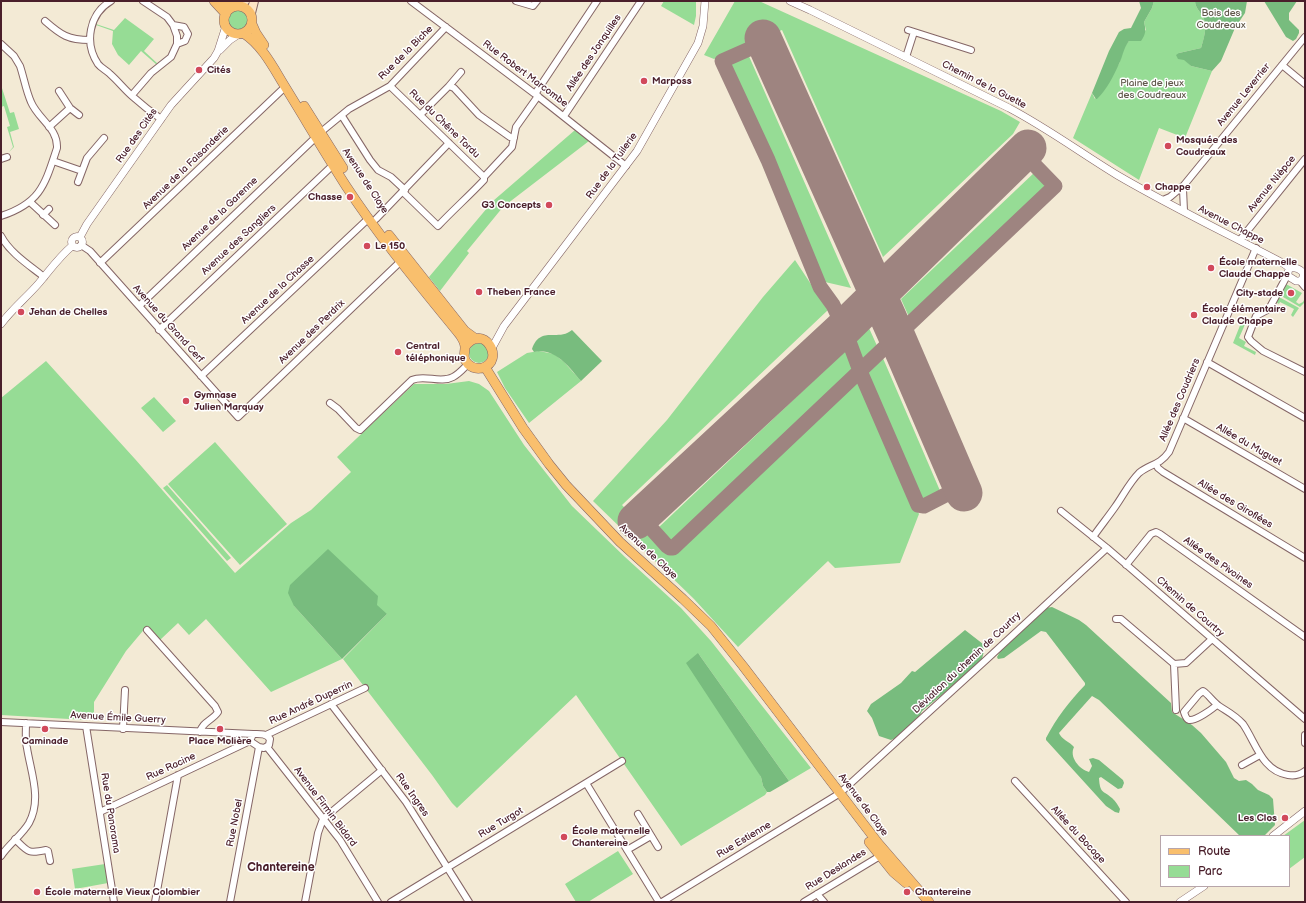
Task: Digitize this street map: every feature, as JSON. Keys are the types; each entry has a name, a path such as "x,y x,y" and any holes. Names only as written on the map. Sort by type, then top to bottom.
{"main road":[{"path":"214,1 235,7 243,6 251,13"},
{"path":"224,1 235,7"},
{"path":"235,7 224,20 229,31 234,34 241,34 250,28 252,24 251,13 254,1"},
{"name":"Avenue de Claye","path":"252,24 256,33 300,98 333,165 346,186 465,331 479,339 486,341 492,348"},
{"name":"Avenue de Claye","path":"241,34 255,42 350,181 372,218 401,261 460,335 465,347 463,356 468,364"},
{"path":"465,347 468,343 479,339"},
{"path":"468,364 474,368 485,367 491,361 493,352 492,348"},
{"name":"Avenue de Claye","path":"485,367 523,428 566,485 620,542 683,599 710,626 743,666 838,794 905,876 929,902"},
{"name":"Avenue de Claye","path":"838,794 880,856 922,902"},
{"name":"Avenue de Claye","path":"880,856 884,856 905,876"}],"street":[{"path":"110,1 98,12 91,27 90,40 94,55 99,65 161,119"},
{"path":"132,95 151,73 171,57 177,44 177,36 173,25 167,17 143,1"},
{"name":"Rue Robert Marcombe","path":"411,1 564,116 626,166"},
{"path":"516,1 533,6 537,1"},
{"path":"342,116 378,170 391,177 438,226 471,194 484,180 484,177 511,148 516,126 597,1"},
{"name":"Allée des Jonquilles","path":"564,116 641,1"},
{"name":"Rue de la Tuilerie","path":"492,348 504,326 642,143 694,50 703,26 705,1"},
{"name":"Chemin de la Guette","path":"790,1 1024,116 1117,175 1163,200"},
{"path":"45,21 58,32 69,38 90,40"},
{"path":"173,25 184,27 188,34 185,41 177,44"},
{"name":"Rue des Cités","path":"218,51 226,26"},
{"name":"Rue de la Biche","path":"318,135 349,109 390,86 446,27"},
{"path":"906,57 911,31 971,50"},
{"name":"Rue des Cités","path":"80,238 85,226 171,105 208,66 218,51 230,40 241,34"},
{"name":"Avenue Leverrier","path":"1163,200 1175,193 1184,185 1305,37"},
{"path":"1,44 18,60 30,101 34,109 49,126 56,137 57,142 57,148 45,183 30,202 18,210 1,216"},
{"path":"1282,65 1305,84"},
{"path":"420,115 461,72"},
{"name":"Avenue de la Faisanderie","path":"100,263 285,86"},
{"name":"Rue du Chêne Tordu","path":"390,86 484,177"},
{"path":"449,86 454,88 464,98 467,104 480,115 510,137 514,138"},
{"path":"60,91 70,108 80,115"},
{"path":"49,126 70,108"},
{"name":"Avenue de la Garenne","path":"139,306 318,135"},
{"path":"78,182 87,158 104,138"},
{"name":"Avenue de la Chasse","path":"201,376 404,190 449,143"},
{"name":"Avenue Niépce","path":"1240,240 1305,159"},
{"path":"53,161 82,171"},
{"name":"Avenue des Sangliers","path":"159,330 333,165"},
{"path":"1184,185 1184,211"},
{"path":"1175,193 1183,197"},
{"name":"Avenue Chappe","path":"1163,200 1281,262 1289,271 1288,276 1292,279 1296,281 1303,275"},
{"path":"30,202 55,225"},
{"path":"43,215 49,209"},
{"path":"1,324 4,318 44,277 59,258 72,246 71,242 73,238 76,236 80,238 82,241 81,245 77,248 72,246"},
{"path":"2,241 44,277"},
{"name":"Avenue du Grand Cerf","path":"81,245 90,251 238,417"},
{"name":"Allée des Coudriers","path":"1093,537 1132,480 1140,472 1156,464 1169,452 1256,248"},
{"name":"Avenue des Perdrix","path":"238,417 401,261"},
{"path":"1305,287 1303,275 1295,268 1289,271 1268,310 1256,316 1248,337 1264,351 1305,372"},
{"name":"Rue de la Tuilerie","path":"479,339 493,336 504,326"},
{"path":"1207,362 1305,418"},
{"path":"330,403 338,408 356,428 360,430 412,380 421,378 439,380 450,378 458,374 468,364"},
{"name":"Allée du Muguet","path":"1183,418 1305,489"},
{"name":"Allée des Giroflées","path":"1156,464 1163,472 1305,558"},
{"name":"Chemin de Courtry","path":"1061,511 1107,548 1305,719"},
{"name":"Allée des Pivoines","path":"1126,565 1151,534 1156,532 1305,637"},
{"name":"Déviation du chemin de Courtry","path":"838,794 981,665 1107,548"},
{"path":"1116,619 1121,619 1174,664 1186,663 1212,639"},
{"path":"147,630 215,706 218,712 216,716 204,724 200,732"},
{"path":"1174,664 1176,710"},
{"name":"Rue André Duperrin","path":"266,735 365,688"},
{"path":"123,728 125,690"},
{"path":"1217,705 1195,719 1189,720 1184,712 1198,694 1203,691 1217,705 1232,713 1242,724 1267,765 1282,774 1290,776 1298,775 1305,771"},
{"name":"Rue Ingres","path":"331,704 406,802 469,902"},
{"name":"Avenue Émile Guerry","path":"1,722 235,733 251,738"},
{"path":"1,856 29,823 35,804 35,792 26,737 26,723"},
{"name":"Rue du Panorama","path":"86,726 114,902"},
{"path":"261,734 266,735 270,742 267,747 264,748 259,747 251,738 261,734"},
{"path":"1305,735 1305,743"},
{"name":"Rue Racine","path":"100,812 251,738"},
{"name":"Rue Nobel","path":"230,902 259,747"},
{"name":"Avenue Firmin Bidard","path":"267,747 340,840 378,902"},
{"path":"1242,765 1260,755"},
{"name":"Rue Turgot","path":"391,902 622,761"},
{"path":"305,902 318,832 323,819 382,770"},
{"path":"155,902 178,774"},
{"name":"Allée du Bocage","path":"1015,781 1126,902"},
{"path":"586,783 627,850 663,902"},
{"name":"Rue Estienne","path":"663,902 838,794"},
{"path":"1274,835 1305,811"},
{"path":"638,814 658,847"},
{"path":"627,850 652,836"},
{"path":"15,839 30,852 46,850 50,861"},
{"name":"Rue Deslandes","path":"804,902 880,856"},
{"path":"1180,902 1202,887"},
{"path":"817,894 824,902"}],"green space":[{"path":"664,1 696,1 696,16 694,25 661,6"},
{"path":"735,1 759,1 1001,111 1020,122 1013,134 883,257 782,30 714,59 704,55"},
{"path":"1139,1 1154,1 1152,8 1144,22 1145,34 1141,41 1129,41 1110,83 1096,99 1092,93 1109,51 1119,32 1124,29 1131,28 1141,8"},
{"name":"Plaine de jeux des Coudreaux","path":"1154,1 1195,1 1205,23 1205,34 1201,48 1179,53 1191,66 1212,71 1185,138 1159,128 1139,180 1073,138 1092,93 1095,99 1119,64 1124,47 1129,41 1146,30 1144,22 1152,8"},
{"name":"Bois des Coudreaux","path":"1195,1 1247,1 1245,13 1235,28 1221,61 1212,71 1191,66 1184,60 1178,59 1176,55 1201,48 1205,33 1205,22 1196,6"},
{"name":"Bois des Coudreaux","path":"1264,1 1297,1 1289,13 1289,20 1299,30 1296,39 1293,41 1286,37"},
{"path":"239,10 247,13 250,21 247,29 239,32 231,29 228,21 231,13"},
{"path":"125,18 154,39 144,51 158,64 157,65 141,51 129,65 118,55 112,44 113,31 96,25 114,30"},
{"path":"748,54 851,288 825,282 729,64"},
{"path":"1,85 10,113 14,112 19,129 10,132 14,147 9,152 13,147 7,127 10,126 4,106 1,107"},
{"path":"575,130 589,141 503,207 467,251 469,253 440,291 429,277 493,201"},
{"path":"1036,171 1049,186 909,317 901,299"},
{"path":"795,260 828,310 622,505 665,550 669,553 679,550 858,377 919,514 900,563 835,568 828,561 738,647 694,599 593,501 667,420 763,297"},
{"name":"City-stade","path":"1286,284 1302,293 1296,302 1299,304 1303,302 1305,298 1305,302 1300,307 1278,294"},
{"path":"1279,297 1299,308 1293,317 1291,315 1294,309 1280,302 1279,304 1276,302"},
{"path":"1243,318 1247,320 1239,338 1246,342 1244,346 1256,352 1255,355 1233,343"},
{"path":"869,328 878,348 861,364 853,343"},
{"path":"572,330 602,361 581,381 561,359 555,355 542,351 534,352 532,349 535,342 544,336 561,335"},
{"path":"479,343 486,346 489,353 486,360 479,363 472,360 469,353 472,346"},
{"path":"847,349 855,370 672,543 658,528"},
{"path":"539,351 554,354 564,362 581,381 529,423 505,388 497,372 527,353"},
{"path":"882,356 941,493 923,501 865,373"},
{"path":"46,361 135,459 235,573 291,523 311,510 351,472 337,457 414,384 446,384 469,381 479,384 489,391 524,445 572,506 681,608 711,641 811,768 789,781 698,653 761,777 763,786 767,792 765,795 681,846 576,695 457,808 343,659 387,614 294,606 342,659 271,692 206,619 189,635 178,623 160,640 147,626 126,651 94,702 94,712 92,717 86,720 1,715 1,398"},
{"path":"154,397 176,421 163,432 141,408"},
{"path":"215,442 287,524 240,565 168,484"},
{"path":"167,485 231,558 227,561 163,488"},
{"path":"328,549 378,596 377,605 387,614 342,659 294,606 288,593 290,585"},
{"path":"1052,607 1086,625 1171,703 1172,712 1192,725 1201,733 1226,762 1234,778 1239,781 1246,780 1258,790 1269,795 1273,799 1275,825 1265,835 1239,835 1099,700 1092,696 1059,733 1074,747 1074,759 1082,768 1089,772 1092,766 1089,759 1093,758 1099,760 1123,780 1124,783 1122,788 1118,789 1101,777 1099,778 1101,789 1117,804 1120,809 1119,813 1106,806 1046,740 1050,730 1059,716 1085,685 1085,683 1046,632 1041,631 1004,658 998,659 997,657 1001,650 1045,608"},
{"path":"965,630 983,644 984,651 981,663 922,711 915,725 905,734 891,740 879,736 872,718 867,711 871,704 901,683 912,671 915,672"},
{"path":"698,653 789,781 770,792 767,792 763,786 761,777 686,663"},
{"path":"1305,820 1305,857 1290,868 1290,835 1284,835"},
{"path":"618,851 633,874 588,902 576,902 565,884"},
{"path":"105,864 108,883 75,889 72,869"}],"taxiway":[{"path":"765,42 722,61 768,160 820,287 833,305 844,328 860,371 918,505 924,506 961,487"},
{"path":"640,516 667,546 673,548 1055,186 1023,153"}],"runway":[{"path":"763,38 897,337 964,493"},
{"path":"636,521 844,328 1028,148"}],"place":[{"name":"Cités","path":"199,70"},
{"name":"Marposs","path":"644,81"},
{"name":"Mosquée des Coudreaux","path":"1168,146"},
{"name":"Chappe","path":"1147,187"},
{"name":"Chasse","path":"350,197"},
{"name":"G3 Concepts","path":"549,205"},
{"name":"Le 150","path":"367,246"},
{"name":"École maternelle Claude Chappe","path":"1211,268"},
{"name":"Theben France","path":"479,292"},
{"name":"City-stade","path":"1291,293"},
{"name":"Jehan de Chelles","path":"21,312"},
{"name":"École élémentaire Claude Chappe","path":"1194,315"},
{"name":"Central téléphonique","path":"398,352"},
{"name":"Gymnase Julien Marquay","path":"186,401"},
{"name":"Caminade","path":"45,729"},
{"name":"Place Molière","path":"220,729"},
{"name":"Les Clos","path":"1285,818"},
{"name":"École maternelle Chantereine","path":"564,837"},
{"name":"École maternelle Vieux Colombier","path":"37,892"},
{"name":"Chantereine","path":"907,892"}],"district":[{"name":"Chantereine","path":"281,868"}]}
